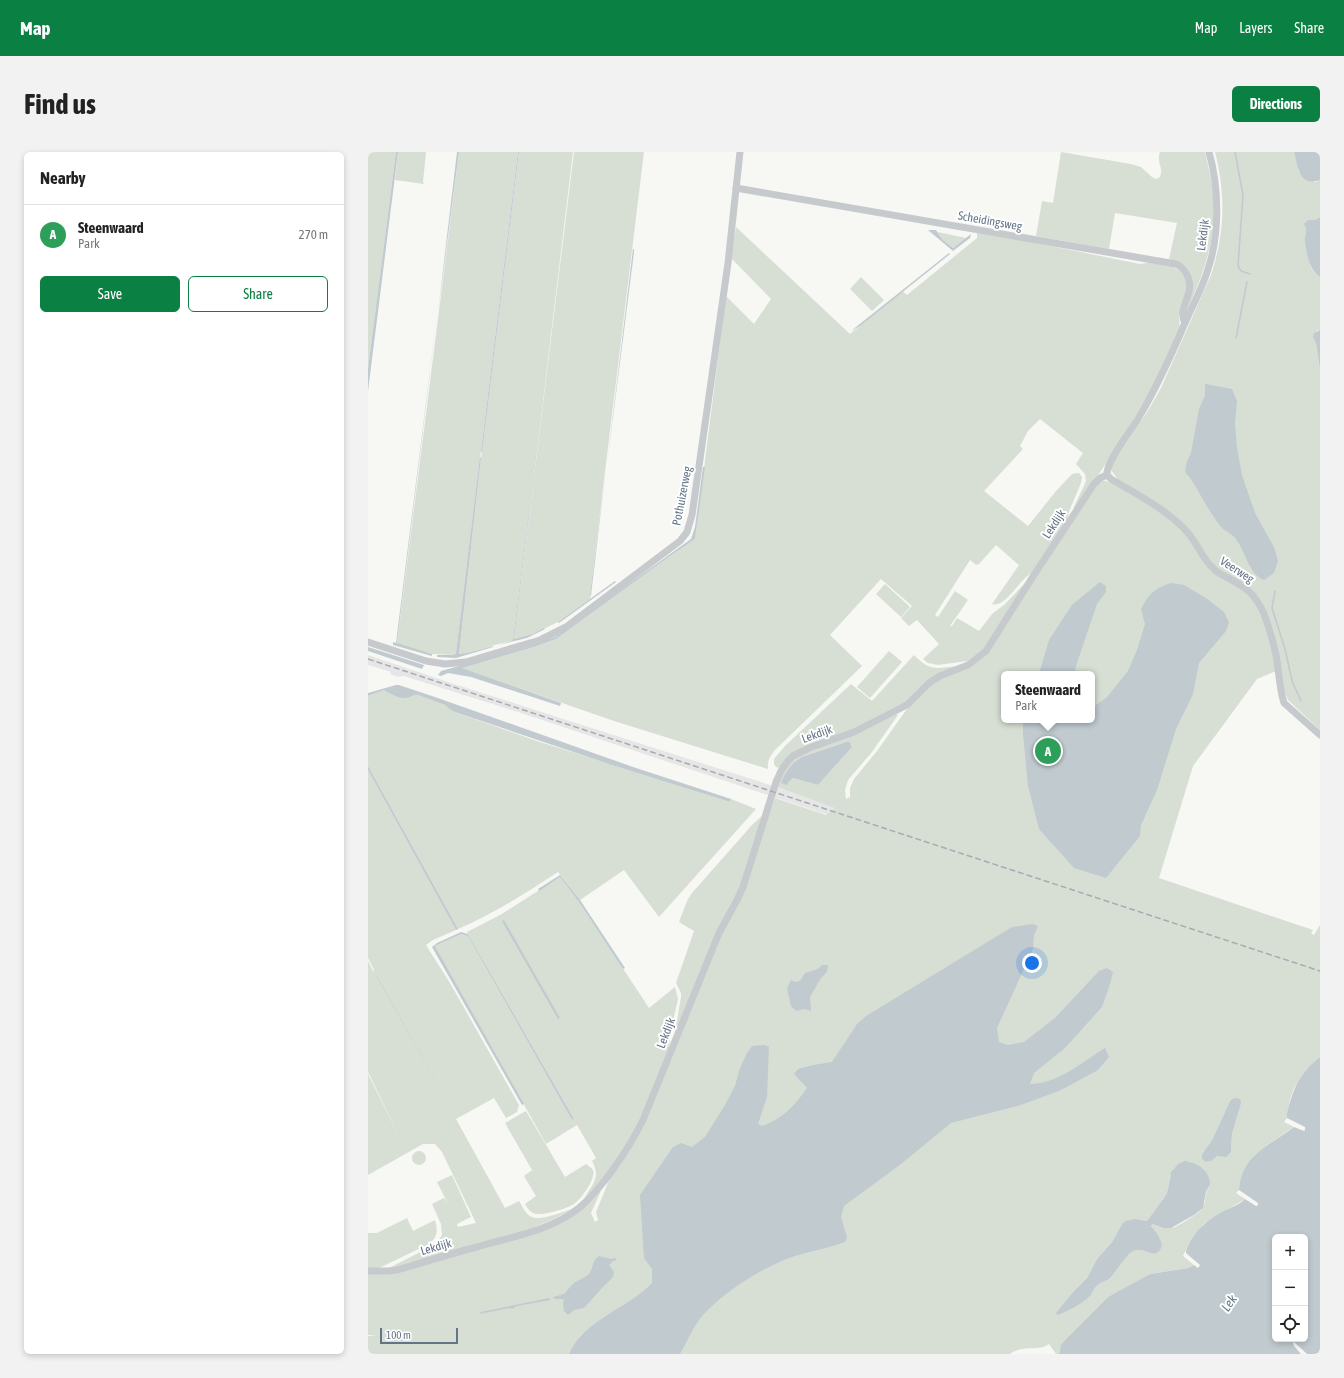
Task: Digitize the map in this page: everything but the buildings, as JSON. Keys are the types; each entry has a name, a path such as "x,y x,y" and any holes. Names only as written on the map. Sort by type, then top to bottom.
{"street":[{"name":"Pothuizerweg","path":"368,642 426,661 445,664 466,662 540,640 566,627 680,541 684,536 687,532 692,515 728,263 740,152"},
{"name":"Lekdijk","path":"368,1271 397,1270 478,1246 516,1238 542,1228 573,1212 592,1196 606,1179 633,1140 644,1120 719,933 743,887 776,782 784,766 793,756 809,748 854,732 903,707 929,683 940,676 968,665 981,657 991,645 1032,578 1094,484 1100,478 1107,475 1109,463 1139,418 1154,390 1208,269 1214,243 1216,194 1215,180 1209,152"},
{"name":"Scheidingsweg","path":"736,188 1176,264 1181,266 1185,272 1190,286 1183,312 1183,319 1185,323"},
{"name":"Veerweg","path":"1107,475 1111,479 1150,502 1174,520 1193,539 1214,570 1249,590 1255,597 1264,613 1272,637 1284,703 1320,734"}],"shaded area":[{"path":"368,152 396,152 368,370"},
{"path":"398,152 426,152 424,184 395,180"},
{"path":"459,152 518,152 456,653 454,655 432,654 397,644"},
{"path":"519,152 573,152 513,640 459,655 481,458"},
{"path":"574,152 644,152 591,595 590,599 558,622 533,634 514,639"},
{"path":"1061,152 1131,164 1141,167 1156,179 1160,177 1161,173 1159,159 1160,152 1205,152 1214,199 1214,220 1206,262 1185,315 1191,282 1175,261 1169,259 1177,223 1115,213 1109,249 1036,236 1042,201 1053,203"},
{"path":"1215,152 1294,152 1299,172 1315,182 1320,180 1320,217 1311,224 1306,238 1310,265 1315,273 1320,277 1320,330 1316,331 1316,343 1320,370 1320,730 1288,700 1276,671 1257,679 1193,766 1159,878 1313,930 1311,933 1314,935 1320,925 1320,1057 1303,1074 1294,1088 1290,1099 1287,1118 1284,1122 1294,1127 1267,1145 1253,1157 1240,1183 1239,1190 1236,1193 1245,1199 1204,1224 1192,1238 1183,1256 1194,1265 1188,1268 1150,1274 1108,1297 1067,1338 1060,1349 1059,1354 1056,1354 1049,1344 1041,1348 1020,1349 1010,1354 368,1354 368,1336 377,1335 368,1335 368,1273 516,1239 587,1204 601,1191 591,1213 595,1222 598,1220 596,1212 610,1178 621,1164 715,948 775,798 826,815 835,808 777,787 779,778 794,757 896,714 898,715 872,752 848,780 845,790 846,799 850,797 850,788 854,779 877,751 909,706 934,682 975,663 1028,589 1099,482 1102,480 1113,483 1117,478 1111,470 1111,466 1149,409 1161,388 1211,275 1216,259 1221,229 1221,184","holes":["850,742 852,747 818,785 793,778 782,783 789,768 802,757","1230,1101 1239,1109 1232,1134 1231,1152 1217,1156 1208,1162 1202,1154 1212,1140","1189,1161 1200,1167 1209,1187 1201,1210 1175,1227 1166,1227 1153,1224 1151,1226 1160,1239 1159,1250 1153,1253 1140,1249 1133,1250 1111,1277 1098,1284 1089,1297 1062,1313 1060,1311 1074,1291 1087,1278 1097,1259 1112,1242 1122,1224 1138,1220 1147,1221 1166,1195 1170,1176 1174,1168"]},
{"path":"736,227 850,334 902,291 907,295 977,238 977,231 1140,264 1154,262 1172,266 1180,271 1185,277 1187,284 1179,318 1180,329 1160,374 1119,444 1074,511 1074,507 1086,481 1085,474 1076,464 1083,453 1040,419 1028,431 1020,446 1023,449 984,491 1028,526 1056,491 1072,474 1079,473 1082,477 1066,522 1032,573 1022,581 1007,598 997,604 992,604 1019,565 996,545 979,564 976,565 970,560 935,615 938,617 955,591 968,600 950,626 952,626 957,618 979,631 992,614 1005,604 1026,582 986,647 967,661 938,665 928,663 923,659 939,644 917,620 909,626 901,618 912,606 881,579 830,635 862,666 775,750 769,759 768,769 614,721 461,668 534,647 556,639 695,539 726,296 754,324 771,299 731,258"},
{"path":"938,232 966,238 953,248 943,240"},
{"path":"861,277 884,300 872,311 850,289"},
{"path":"885,584 910,607 901,617 876,594"},
{"path":"889,651 902,662 870,698 857,687"},
{"path":"368,655 773,786 851,813 858,825 518,712 404,676 398,677 390,674 391,672 368,665"},
{"path":"914,655 925,664 934,668 958,666 929,680 918,689 907,702 863,726 808,746 780,768 776,767 774,764 774,759 785,746 851,684 872,701"},
{"path":"384,690 403,698 415,694 445,705 452,711 534,740 730,802 731,799 756,809 659,917 624,870 580,900 558,872 497,910 458,929 368,766 368,696"},
{"path":"368,770 456,930 433,940 426,945 450,983 519,1105 517,1112 506,1118 494,1098 456,1119 505,1208 519,1201 528,1214 536,1218 552,1216 572,1209 554,1219 515,1235 393,1269 391,1267 432,1246 442,1235 441,1224 432,1204 444,1198 448,1204 437,1182 452,1175 471,1217 457,1224 458,1227 476,1223 442,1152 435,1144 423,1144 368,1175 368,1074 401,1140 368,1072 368,961 373,971 374,970 368,958"},
{"path":"763,815 741,886 676,1034 675,1032 681,993 676,983 694,931 679,922 687,901 692,893 752,825"},
{"path":"560,877 579,902 649,1008 675,987 678,999 671,1030 669,1048 641,1119 605,1178 584,1199 595,1180 596,1172 592,1161 596,1158 577,1125 546,1144 435,946 461,934 468,936 572,1120 574,1119 467,932 500,915"},
{"path":"526,1111 565,1177 586,1164 593,1170 592,1178 584,1193 574,1204 570,1206 553,1212 536,1214 530,1211 525,1204 536,1196 524,1176 532,1170 505,1123"},
{"path":"416,1151 422,1151 426,1155 426,1161 422,1165 416,1165 412,1161 412,1155"},
{"path":"407,1218 413,1231 435,1220 437,1227 436,1236 429,1244 377,1269 368,1269 368,1233 377,1233"}],"water":[{"path":"396,152 398,152 368,391 368,369"},
{"path":"457,152 459,152 438,312"},
{"path":"519,152 482,452 481,451"},
{"path":"573,152 514,639 533,634 544,628 545,629 527,638 498,645 513,640"},
{"path":"1294,152 1320,152 1320,180 1308,181 1304,178 1298,169"},
{"path":"1320,217 1320,277 1313,270 1309,261 1305,242 1306,232 1304,224 1308,220 1315,220"},
{"path":"928,230 936,230 943,240 953,248 971,234 970,238 953,251"},
{"path":"633,249 634,252 607,465"},
{"path":"949,253 950,254 860,326 851,331"},
{"path":"437,314 397,643 432,654 432,656 393,645 393,642 396,643"},
{"path":"1320,330 1320,370 1316,343 1313,337 1314,333"},
{"path":"1205,384 1232,389 1237,401 1235,423 1237,448 1242,475 1255,513 1274,547 1278,561 1274,573 1264,580 1254,573 1239,543 1231,534 1219,525 1185,472 1187,461 1191,453 1199,409 1205,395"},
{"path":"480,457 459,654 493,647 456,658 437,657 437,655 454,655 456,653"},
{"path":"703,467 705,467 695,539 556,639 462,668 561,703 560,706 471,677 448,673 441,676 438,675 441,671 528,647 555,637 691,539 695,527"},
{"path":"606,468 591,595 590,595"},
{"path":"615,581 616,582 559,623 558,622"},
{"path":"1100,582 1106,586 1106,592 1097,604 1075,671 1040,671 1049,640 1072,605"},
{"path":"1171,583 1184,585 1206,598 1224,612 1229,622 1226,631 1199,663 1193,694 1176,729 1157,790 1141,825 1140,836 1106,878 1074,868 1039,829 1028,786 1023,723 1095,723 1095,706 1107,697 1128,671 1137,650 1145,624 1141,609 1150,595 1160,587"},
{"path":"368,647 424,665 422,669 368,651"},
{"path":"396,685 432,696 633,767 731,799 730,802 609,764 452,711 445,705 418,695 400,698 384,690 368,696 368,693"},
{"path":"846,742 850,742 852,747 818,785 793,778 787,785 781,783 789,768 798,759"},
{"path":"368,766 458,929 456,930 368,770"},
{"path":"560,875 580,900 625,968 623,969 579,902 560,877 539,891 538,889"},
{"path":"504,920 560,1018 558,1019 502,921"},
{"path":"1033,924 1038,926 1034,935 1033,949 997,1028 999,1042 1008,1045 1024,1042 1055,1018 1099,971 1107,968 1113,972 1102,1007 1065,1048 1034,1073 1030,1084 1040,1083 1060,1076 1079,1066 1105,1048 1109,1057 1098,1070 1061,1090 1021,1105 951,1123 901,1164 844,1206 841,1217 847,1237 845,1242 783,1260 734,1288 703,1315 680,1354 569,1354 576,1342 585,1332 607,1315 642,1292 652,1283 652,1269 644,1258 640,1195 673,1147 681,1143 692,1147 705,1137 735,1086 740,1068 752,1046 765,1045 769,1047 767,1097 758,1124 762,1126 770,1123 788,1111 807,1088 794,1074 798,1069 832,1062 857,1024 866,1016 1012,927"},
{"path":"461,932 468,934 574,1119 572,1120 468,936 461,934 435,946 524,1104 522,1105 432,947 437,943"},
{"path":"822,965 828,965 827,972 821,978 810,997 811,1011 805,1009 796,1011 791,1006 787,988 791,980 795,982 800,981 805,973 818,969"},
{"path":"377,976 456,1118 377,977"},
{"name":"Lek","path":"1320,1057 1320,1354 1307,1354 1294,1342 1294,1346 1301,1354 1059,1354 1061,1345 1067,1338 1108,1297 1150,1274 1188,1268 1194,1265 1198,1268 1200,1265 1186,1253 1186,1251 1193,1237 1207,1222 1245,1199 1256,1206 1258,1205 1258,1203 1239,1190 1241,1178 1251,1159 1266,1146 1294,1127 1304,1131 1305,1130 1305,1127 1287,1118 1287,1114 1298,1082 1307,1069"},
{"path":"1234,1098 1240,1099 1241,1103 1232,1134 1231,1152 1226,1157 1217,1156 1211,1161 1206,1162 1202,1159 1202,1154 1212,1140 1230,1101"},
{"path":"1185,1161 1198,1165 1208,1175 1210,1184 1206,1192 1203,1208 1171,1228 1164,1228 1153,1224 1151,1226 1159,1236 1162,1245 1158,1252 1151,1253 1138,1250 1129,1254 1110,1278 1097,1285 1087,1299 1075,1307 1058,1315 1056,1313 1087,1278 1097,1259 1112,1242 1122,1224 1126,1221 1134,1219 1147,1221 1166,1195 1171,1172 1178,1164"},
{"path":"599,1256 611,1259 615,1258 617,1260 613,1261 609,1265 614,1272 613,1277 584,1308 574,1310 568,1315 564,1311 564,1299 555,1299 553,1297 562,1295 574,1283 588,1275 596,1258"},
{"path":"549,1298 550,1300 517,1306 512,1309 510,1308 479,1314 481,1312"}],"waterway":[{"path":"1235,152 1243,195 1238,266 1241,271 1250,274"},
{"path":"1236,338 1247,282"},
{"path":"1275,591 1272,608 1285,649 1292,681 1301,701"}],"railway":[{"path":"368,659 1320,971"}],"place":[{"name":"Steenwaard","path":"1048,751"}]}
